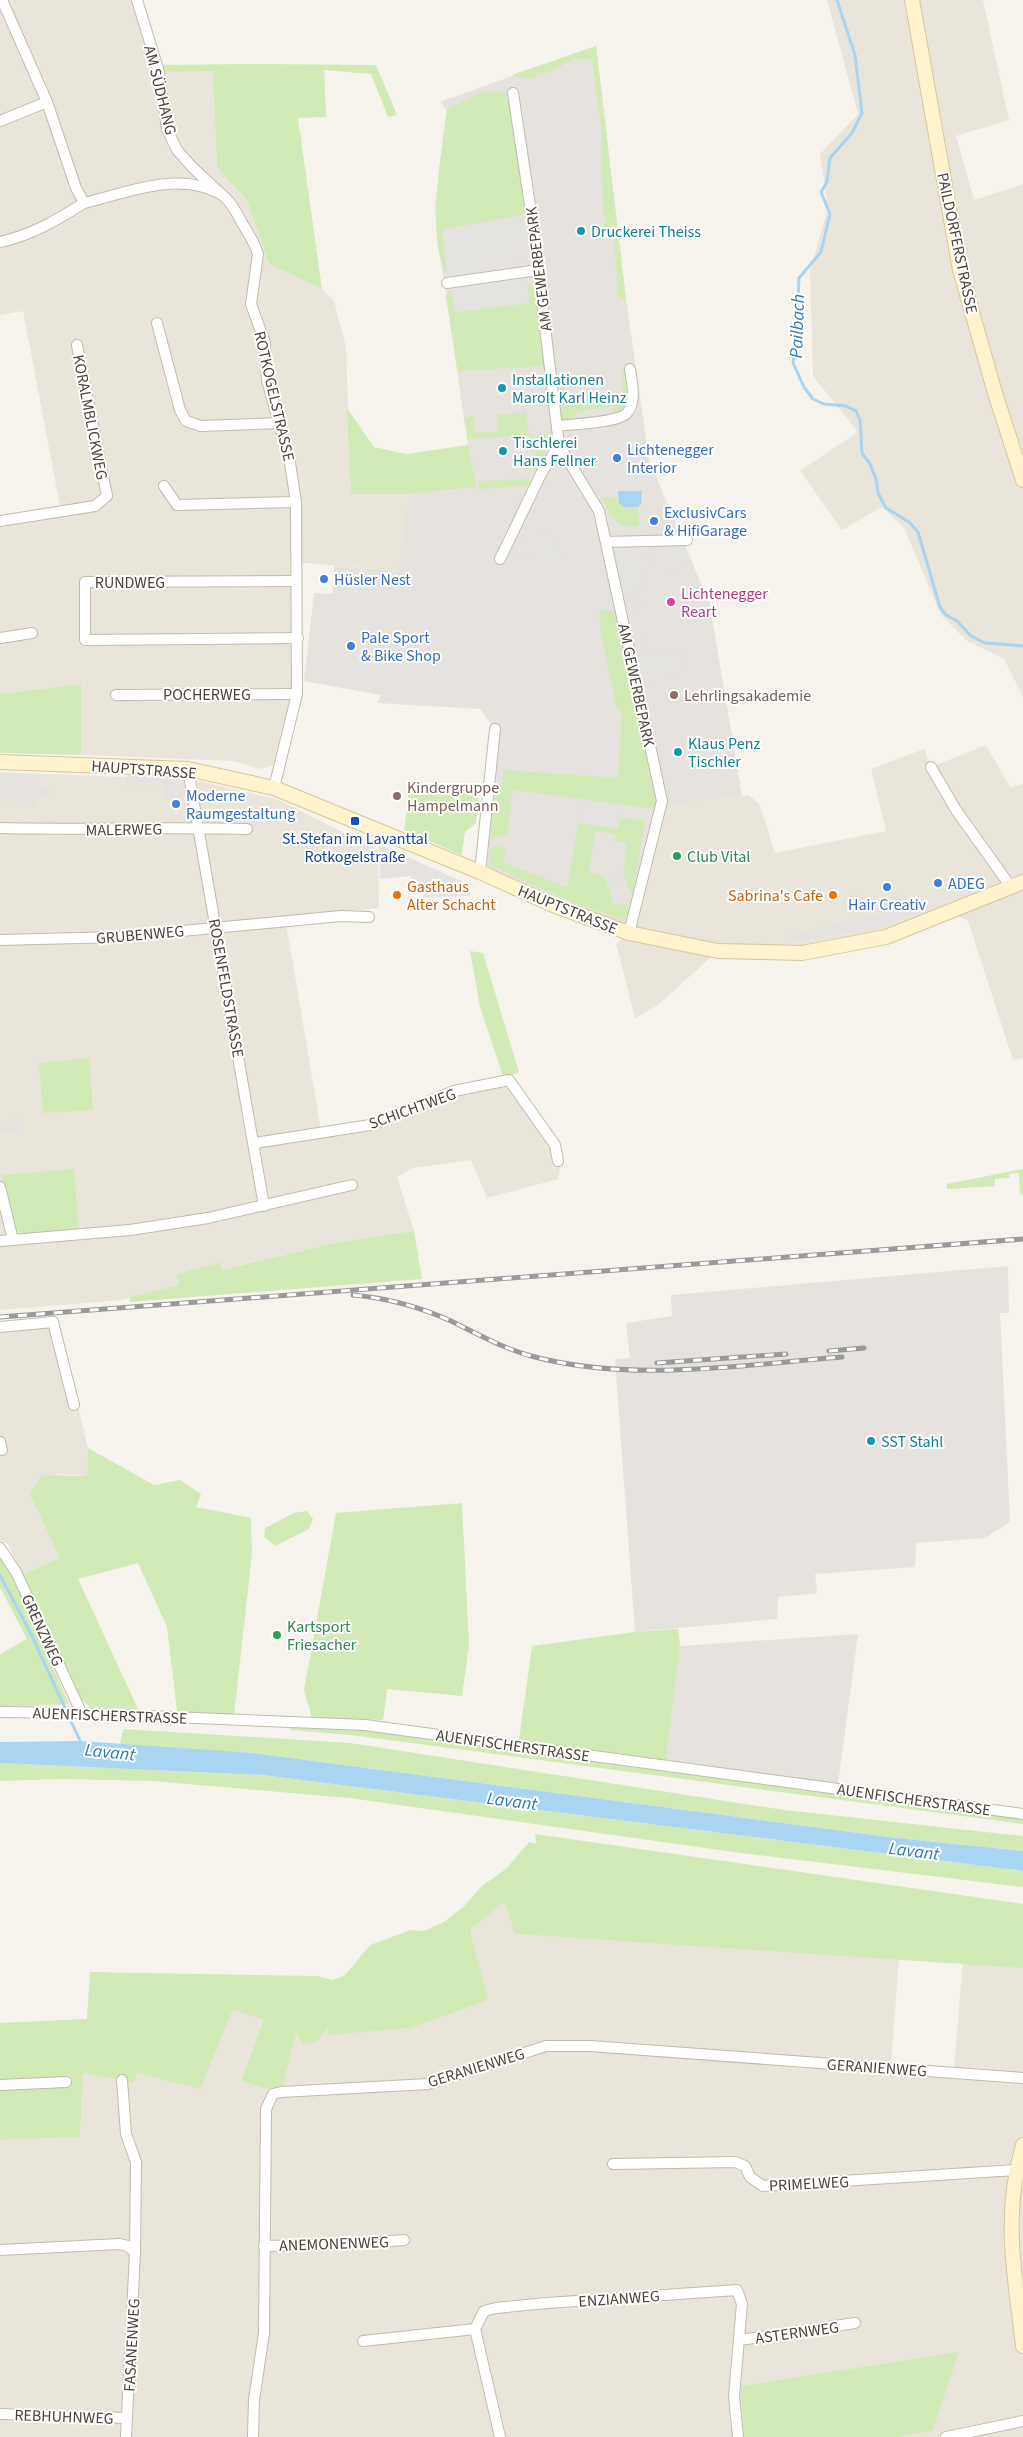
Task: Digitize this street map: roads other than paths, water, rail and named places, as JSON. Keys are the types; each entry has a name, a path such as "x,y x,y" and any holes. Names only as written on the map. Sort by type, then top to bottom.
{"main road":[{"name":"PAILDORFERSTRASSE","path":"912,0 960,270 1023,480"},
{"name":"HAUPTSTRASSE","path":"0,762 188,769 274,788 480,872 553,905 628,933 718,951 802,953 886,937 1017,884"},
{"path":"1023,2144 1012,2196 1010,2235 1023,2346"}],"street":[{"path":"2,0 47,102 76,188 84,203"},
{"name":"AM SÜDHANG","path":"137,0 159,72 168,129 177,150 220,193"},
{"name":"AM GEWERBEPARK","path":"513,93 538,270 559,445 599,511 662,801 628,933"},
{"path":"0,120 47,102"},
{"path":"0,242 48,226 84,203 178,182 220,193"},
{"name":"ROTKOGELSTRASSE","path":"220,193 234,209 256,246 258,254 252,304 265,343 268,380 290,463 296,502 297,694 274,788"},
{"path":"447,283 538,270"},
{"path":"157,324 180,410 186,421 201,426 280,423"},
{"name":"KORALMBLICKWEG","path":"0,521 96,506 107,496 77,345"},
{"path":"557,426 615,419 626,413 632,401 633,384 630,369"},
{"path":"500,559 542,474 559,445"},
{"path":"164,486 177,505 296,502"},
{"path":"606,542 687,540"},
{"name":"RUNDWEG","path":"296,581 85,582 86,640 298,638"},
{"path":"0,638 32,633"},
{"name":"POCHERWEG","path":"116,694 297,694"},
{"path":"480,872 495,728"},
{"path":"931,767 956,810 1017,884"},
{"name":"ROSENFELDSTRASSE","path":"188,769 255,1143 264,1206"},
{"name":"MALERWEG","path":"0,828 111,830 247,829"},
{"name":"GRUBENWEG","path":"0,940 119,937 341,916 369,917"},
{"name":"SCHICHTWEG","path":"255,1143 370,1125 454,1091 510,1080 555,1145 558,1161"},
{"path":"0,1241 130,1230 208,1218 352,1185"},
{"path":"0,1187 13,1240"},
{"path":"0,1327 53,1322 74,1405"},
{"name":"GRENZWEG","path":"0,1548 16,1572 79,1713"},
{"name":"AUENFISCHERSTRASSE","path":"0,1712 58,1712 365,1725 1023,1814"},
{"name":"GERANIENWEG","path":"253,2437 254,2400 264,2333 266,2109 273,2094 428,2084 546,2046 590,2046 1023,2078"},
{"name":"FASANENWEG","path":"122,2080 126,2134 136,2162 136,2253 126,2437"},
{"path":"0,2085 66,2082"},
{"name":"PRIMELWEG","path":"613,2164 736,2162 745,2166 750,2177 763,2186 1016,2170"},
{"name":"ANEMONENWEG","path":"264,2246 349,2244 404,2240"},
{"path":"0,2250 119,2244 128,2246 136,2253"},
{"name":"ENZIANWEG","path":"475,2329 484,2311 496,2308 736,2290 742,2304 734,2396 738,2437"},
{"name":"ASTERNWEG","path":"740,2340 855,2323"},
{"path":"363,2341 475,2329 500,2437"},
{"name":"REBHUHNWEG","path":"0,2414 127,2418"},
{"path":"946,2437 1023,2421"}],"water":[{"path":"618,491 642,491 641,504 638,507 624,507 619,503"},
{"name":"Lavant","path":"80,1741 253,1753 896,1838 1023,1851 1023,1871 263,1775 0,1763 0,1742"}],"waterway":[{"name":"Pailbach","path":"837,0 855,55 862,113 852,133 830,158 827,182 821,192 830,214 821,252 799,278 796,342 793,363 804,387 813,399 824,404 846,406 856,411 860,420 862,453 870,464 876,479 878,493 886,508 909,522 918,532 940,607 946,615 957,621 971,636 985,643 1023,646"},
{"name":"Lavant","path":"0,1575 32,1636 81,1743"}],"railway":[{"path":"0,1317 1023,1239"},
{"path":"353,1295 378,1298 427,1311 510,1349 531,1356 569,1364 608,1369 686,1370 842,1357"},
{"path":"829,1351 864,1348"},
{"path":"657,1363 786,1354"}],"place":[{"name":"Druckerei Theiss","path":"581,231"},
{"name":"Installationen Marolt Karl Heinz","path":"502,388"},
{"name":"Tischlerei Hans Fellner","path":"503,451"},
{"name":"Lichtenegger Interior","path":"617,458"},
{"name":"ExclusivCars & HifiGarage","path":"654,521"},
{"name":"Hüsler Nest","path":"324,579"},
{"name":"Lichtenegger Reart","path":"671,602"},
{"name":"Pale Sport & Bike Shop","path":"351,646"},
{"name":"Lehrlingsakademie","path":"674,695"},
{"name":"Klaus Penz Tischler","path":"678,752"},
{"name":"Kindergruppe Hampelmann","path":"397,796"},
{"name":"Moderne Raumgestaltung","path":"176,804"},
{"name":"St.Stefan im Lavanttal Rotkogelstraße","path":"355,821"},
{"name":"Club Vital","path":"677,856"},
{"name":"ADEG","path":"938,883"},
{"name":"Hair Creativ","path":"887,887"},
{"name":"Gasthaus Alter Schacht","path":"397,895"},
{"name":"Sabrina's Cafe","path":"833,895"},
{"name":"SST Stahl","path":"871,1441"},
{"name":"Kartsport Friesacher","path":"277,1635"}]}
